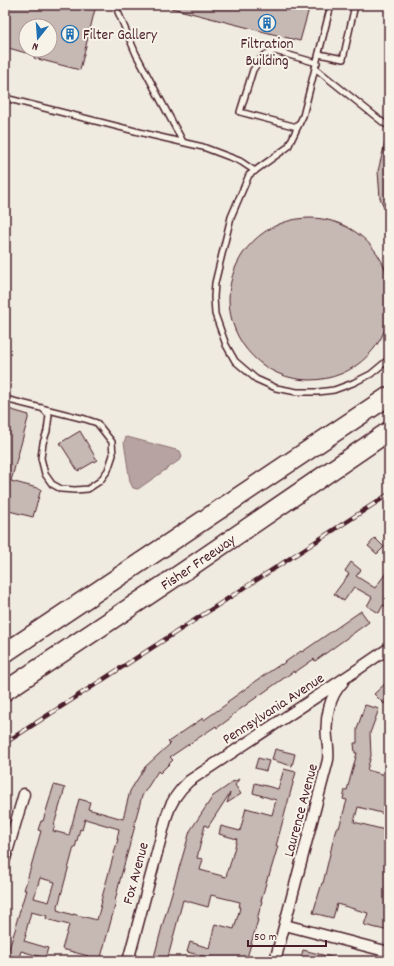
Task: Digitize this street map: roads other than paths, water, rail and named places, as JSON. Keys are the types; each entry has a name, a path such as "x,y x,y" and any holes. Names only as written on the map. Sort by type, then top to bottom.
{"highway":[{"name":"Fisher Freeway","path":"5,653 389,396"},
{"name":"Fisher Freeway","path":"5,691 183,572 389,431"}],"street":[{"name":"Pennsylvania Avenue","path":"176,795 189,782 389,648"},
{"name":"Laurence Avenue","path":"275,961 328,760 327,718 329,709 341,684 354,672"},
{"path":"5,859 24,794"},
{"name":"Fox Avenue","path":"128,961 166,815 176,795"},
{"path":"285,925 389,952"}],"lane":[{"path":"331,5 303,116 298,127 288,147 249,175 231,218 215,283 215,314 226,345 235,360 256,378 276,388 297,392 334,390 371,374 389,359"},
{"path":"319,54 343,59 355,5"},
{"path":"118,12 136,54 182,142"},
{"path":"298,127 240,112 253,70 263,56 275,51 316,65 385,124"},
{"path":"5,98 203,147 240,162 255,171"},
{"path":"5,398 85,419 97,424 112,442 112,455 108,470 100,481 88,489 76,490 61,489 52,484 45,474 41,458 50,416 42,408"}],"railway":[{"path":"5,743 389,494"}],"place":[{"name":"Filtration Building","path":"267,23"},
{"name":"Filter Gallery","path":"70,34"}]}
